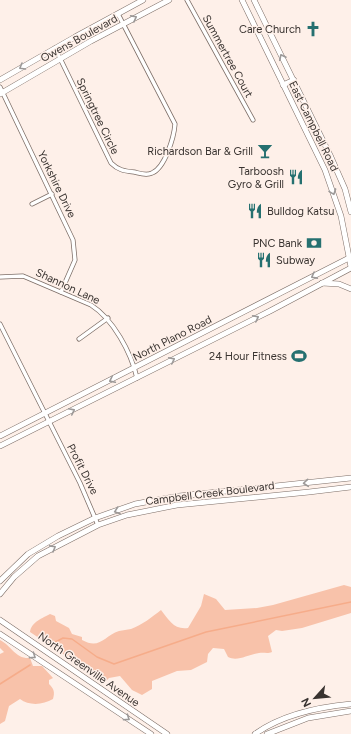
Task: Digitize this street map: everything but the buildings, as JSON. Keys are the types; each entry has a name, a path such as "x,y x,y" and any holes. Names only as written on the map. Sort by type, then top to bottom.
{"main road":[{"name":"Owens Boulevard","path":"0,80 143,0"},
{"name":"Owens Boulevard","path":"1,94 123,24 169,0"},
{"name":"East Campbell Road","path":"242,0 325,170 341,216 351,267"},
{"name":"East Campbell Road","path":"254,0 324,143 345,189 351,212"},
{"path":"283,85 294,80"},
{"path":"314,148 324,143"},
{"name":"North Plano Road","path":"0,436 267,301 350,257"},
{"name":"North Plano Road","path":"0,446 49,423 270,311 351,267"},
{"path":"321,283 339,284 351,289"},
{"path":"267,301 270,311"},
{"name":"Campbell Creek Boulevard","path":"0,581 30,553 58,536 95,518 135,504 179,496 345,480 351,478"},
{"path":"345,480 348,487"},
{"name":"Campbell Creek Boulevard","path":"0,594 14,577 34,560 53,547 98,525 127,515 156,508 348,487"},
{"path":"260,488 260,496"},
{"path":"154,500 156,508"},
{"path":"30,553 34,560"},
{"name":"North Greenville Avenue","path":"0,620 167,734"},
{"name":"North Greenville Avenue","path":"0,634 150,734"},
{"path":"255,734 273,723 296,714 322,707 351,704"},
{"path":"267,734 308,718 351,711"}],"street":[{"name":"Summertree Court","path":"187,0 253,120"},
{"name":"Springtree Circle","path":"55,48 111,163 121,170 146,174 152,173 160,168 174,139 175,124 118,14"},
{"name":"Yorkshire Drive","path":"0,87 1,94 74,240 75,255 72,267 61,292"},
{"path":"32,204 52,194"},
{"name":"Shannon Lane","path":"0,277 23,276 91,305 108,318 135,368 137,378"},
{"path":"79,339 108,318"},
{"name":"Profit Drive","path":"0,324 80,483 98,525"}],"shaded area":[{"path":"344,585 351,587 351,613 302,628 282,631 276,630 268,636 272,652 270,653 259,653 236,659 228,657 224,649 213,648 208,654 207,662 191,670 177,671 152,681 152,689 142,695 132,690 120,676 109,678 105,682 30,632 35,623 50,614 55,616 56,621 69,628 72,634 82,637 82,640 93,644 102,641 114,633 131,629 147,621 161,610 169,621 175,626 188,628 201,606 204,594 216,599 225,610 257,608"},
{"path":"0,640 8,645 17,654 25,658 30,658 33,666 42,666 53,678 49,680 49,684 54,692 53,699 41,703 32,704 20,699 9,706 5,721 0,724 0,654 4,652 0,648"}],"waterway":[{"path":"50,645 63,638 72,639 97,657 114,664 206,632 351,602"},
{"path":"0,684 30,665"}],"place":[{"name":"Care Church","path":"313,29"},
{"name":"Richardson Bar & Grill","path":"265,151"},
{"name":"Tarboosh Gyro & Grill","path":"296,177"},
{"name":"Bulldog Katsu","path":"255,211"},
{"name":"PNC Bank","path":"314,243"},
{"name":"Subway","path":"264,260"},
{"name":"24 Hour Fitness","path":"299,356"}]}
